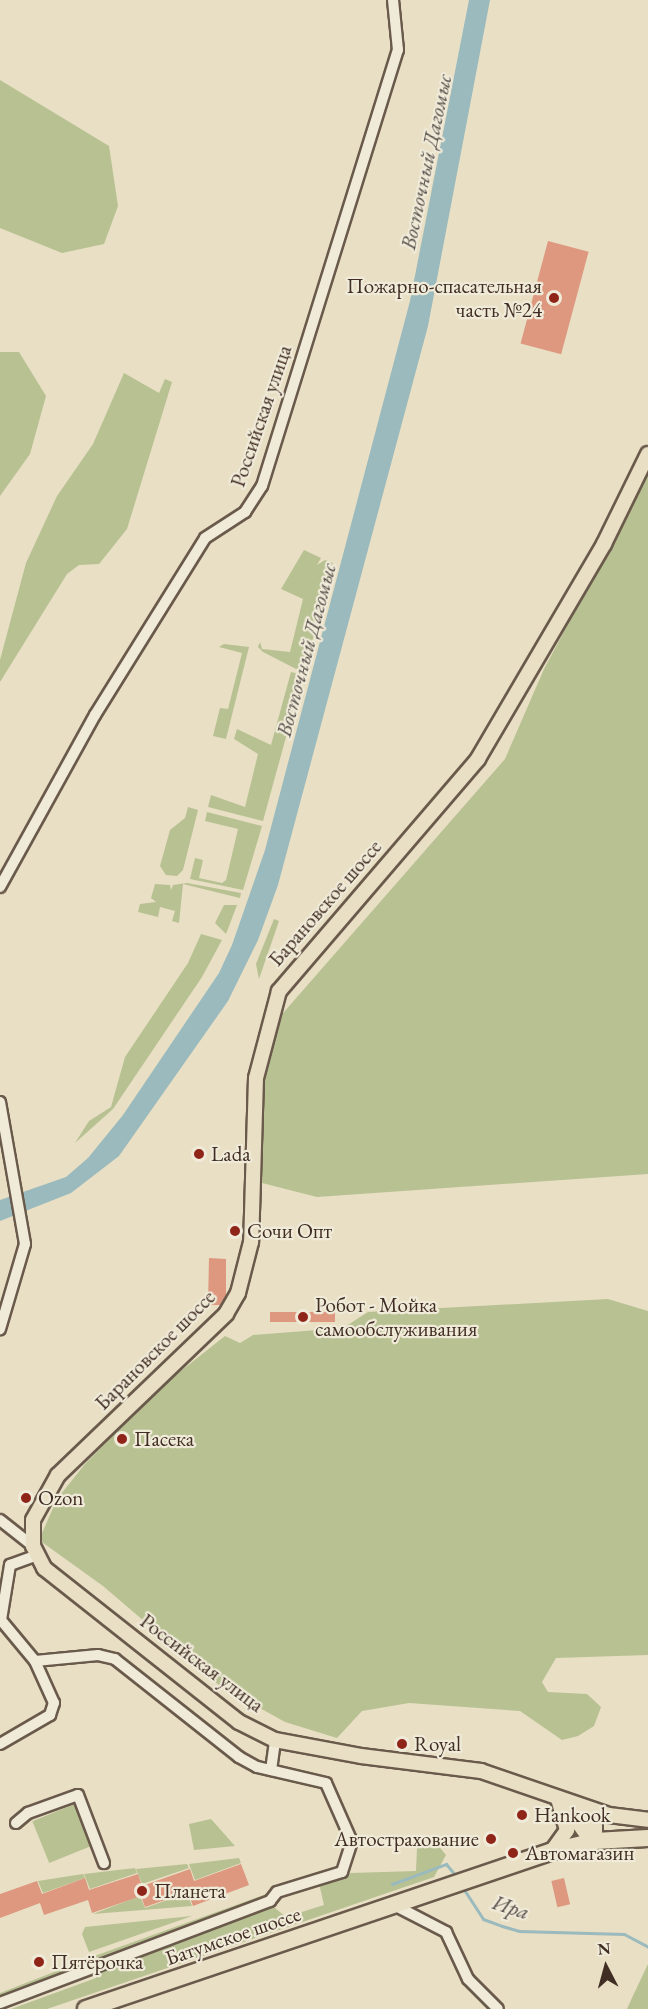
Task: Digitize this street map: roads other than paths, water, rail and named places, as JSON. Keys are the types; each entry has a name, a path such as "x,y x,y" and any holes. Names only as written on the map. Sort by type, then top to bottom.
{"highway":[{"name":"Батумское шоссе","path":"86,2009 552,1851 593,1841 648,1838"}],"main road":[{"name":"Барановское шоссе","path":"34,1551 33,1520 58,1475 226,1314 242,1285 251,1242 256,1078 279,991 478,759 604,544 648,454"},
{"name":"Российская улица","path":"34,1551 44,1568 207,1697 239,1722 275,1740 361,1756 481,1771 609,1815 648,1820"},
{"path":"558,1798 593,1841"},
{"path":"552,1851 567,1830 558,1798"}],"street":[{"name":"Российская улица","path":"0,887 95,715 205,538 245,512 262,486 398,50 393,0"},
{"path":"0,1102 23,1225 19,1274 0,1329"},
{"name":"Российская улица","path":"0,1520 34,1551"},
{"path":"0,1744 50,1715 54,1702 35,1661 1,1620 10,1565 34,1551"},
{"path":"0,2003 270,1901 277,1892 342,1872 352,1842 332,1789 315,1780 271,1770 214,1741 115,1659 98,1655 35,1661"},
{"path":"271,1770 275,1740"},
{"path":"16,1822 28,1813 78,1795 104,1863"},
{"path":"394,1905 446,1932 468,1978 498,2009"}],"water":[{"path":"469,0 490,0 428,326 278,885 258,940 228,1001 119,1156 71,1193 0,1221 0,1200 66,1177 88,1158 123,1115 219,973 232,945 265,850 410,301"}],"waterway":[{"name":"Ира","path":"392,1884 446,1864 457,1877"},
{"name":"Ира","path":"463,1888 483,1919 502,1926 519,1931 624,1934 648,1947"}],"place":[{"name":"Пожарно-спасательная часть №24","path":"554,298"},
{"name":"Lada","path":"199,1154"},
{"name":"Сочи Опт","path":"235,1231"},
{"name":"Робот - Мойка самообслуживания","path":"303,1317"},
{"name":"Пасека","path":"122,1439"},
{"name":"Ozon","path":"26,1498"},
{"name":"Royal","path":"402,1744"},
{"name":"Hankook","path":"522,1815"},
{"name":"Автострахование","path":"491,1839"},
{"name":"Автомагазин","path":"513,1853"},
{"name":"Планета","path":"142,1891"},
{"name":"Пятёрочка","path":"39,1962"}],"water label":[{"name":"Восточный Дагомыс","path":"426,162"},
{"name":"Восточный Дагомыс","path":"306,650"}]}
